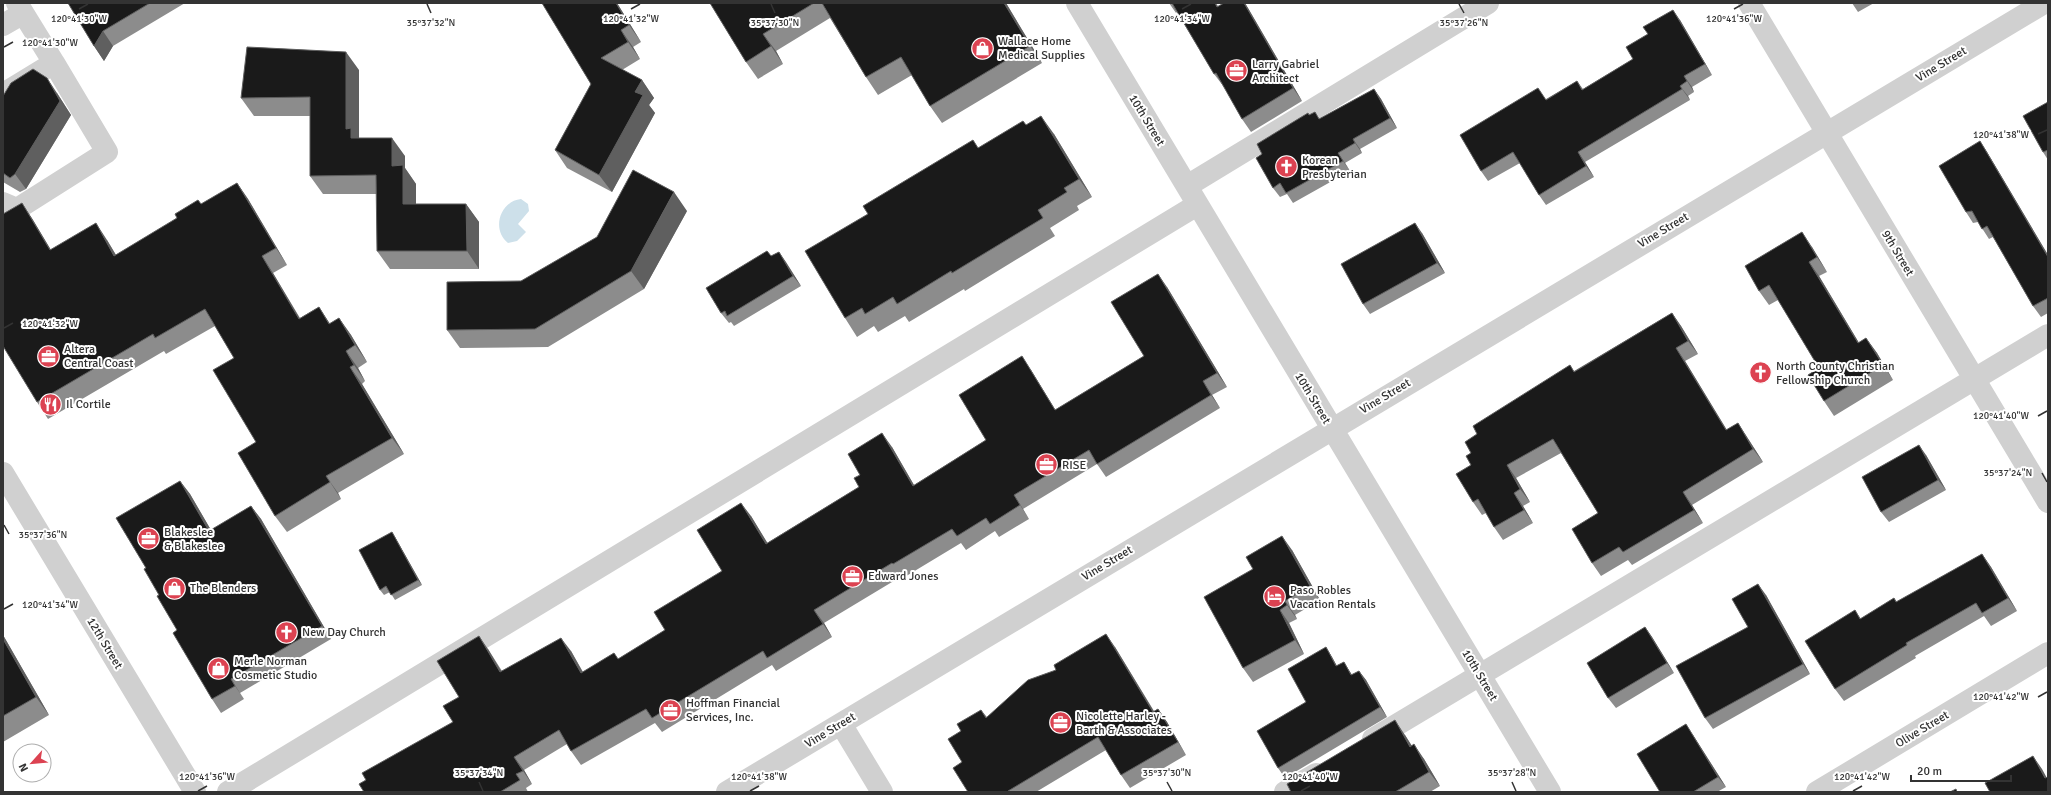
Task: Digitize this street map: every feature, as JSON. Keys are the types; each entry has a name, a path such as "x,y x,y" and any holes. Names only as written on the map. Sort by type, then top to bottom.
{"street":[{"name":"10th Street","path":"1076,3 1550,792"},
{"path":"228,792 1192,196 1488,3"},
{"name":"9th Street","path":"1749,3 2048,502"},
{"name":"Vine Street","path":"727,792 1332,428 2044,3"},
{"path":"3,25 20,8 107,152 17,209 3,203"},
{"path":"3,94 54,63"},
{"path":"1358,748 2048,335"},
{"name":"12th Street","path":"3,473 195,792"},
{"name":"Olive Street","path":"1817,792 2048,653"},
{"path":"841,724 882,792"},
{"path":"1286,792 1332,764"}],"water":[{"path":"521,199 528,204 529,211 518,224 526,232 517,241 508,243 500,231 500,217 503,210 508,205"}],"building":[{"path":"68,3 150,3 103,31 94,46"},
{"path":"542,3 616,3 629,25 621,30 628,42 601,58 642,80 635,92 643,95 599,175 555,150 591,84"},
{"path":"710,3 814,3 763,34 771,46 746,62"},
{"path":"822,3 1004,3 1030,46 930,106 901,57 866,77"},
{"path":"1172,3 1215,3 1217,7 1224,3 1244,3 1293,88 1242,119 1216,73 1214,74"},
{"path":"1673,10 1705,64 1684,76 1687,81 1680,86 1682,89 1578,152 1586,166 1539,195 1513,152 1481,171 1460,135 1538,88 1546,100 1577,81 1582,90 1633,59 1626,47 1648,34 1643,27"},
{"path":"247,47 346,52 346,129 351,128 351,138 392,138 392,166 403,165 403,204 466,204 467,251 377,251 376,175 310,176 310,97 241,98"},
{"path":"33,69 47,78 60,101 15,174 10,178 3,173 3,96 11,83"},
{"path":"1374,89 1390,118 1353,139 1355,143 1338,153 1343,161 1286,193 1280,183 1273,188 1256,158 1262,154 1257,144 1308,113 1309,115 1315,112 1319,119"},
{"path":"2048,102 2048,150 2043,152 2023,116"},
{"path":"1041,116 1079,179 1064,188 1067,192 1038,210 1043,218 952,273 951,271 897,304 893,297 865,314 862,308 845,318 805,251 868,214 863,206 973,140 978,148 1023,121 1026,125"},
{"path":"1980,141 2048,257 2048,298 2033,306 1987,226 1982,229 1972,211 1966,212 1939,166"},
{"path":"633,170 674,192 631,271 535,329 447,330 447,282 521,281 597,237"},
{"path":"237,183 276,248 262,256 299,319 319,307 329,324 339,318 355,345 346,351 354,365 350,367 392,438 326,476 330,482 275,516 238,453 256,442 213,370 234,358 205,309 155,338 153,334 37,402 3,346 3,214 22,203 50,250 96,223 114,256 177,218 175,214 198,200 201,204"},
{"path":"1415,223 1437,263 1363,304 1341,264"},
{"path":"1802,232 1817,257 1809,262 1858,343 1866,338 1883,365 1824,401 1808,375 1819,368 1769,285 1759,291 1745,266"},
{"path":"767,251 771,256 779,252 793,276 727,316 725,311 721,313 706,288"},
{"path":"1158,274 1217,373 1203,381 1211,395 1097,464 1089,450 1014,495 1020,505 990,524 986,518 957,536 952,529 893,564 892,563 814,610 823,624 767,658 763,651 652,718 646,709 571,751 559,730 514,757 523,771 516,774 520,780 500,792 364,792 359,784 366,780 362,773 453,722 443,706 459,697 437,661 479,636 500,672 561,638 581,673 614,653 618,659 665,630 654,612 722,571 697,530 741,503 766,544 859,487 854,478 860,475 848,454 882,433 913,486 986,440 959,395 1022,356 1055,410 1144,356 1111,302"},
{"path":"1672,313 1688,341 1676,348 1726,430 1738,423 1753,449 1683,492 1694,510 1623,552 1619,547 1592,563 1572,529 1598,513 1553,439 1507,465 1520,489 1514,493 1524,510 1494,527 1478,499 1473,502 1456,474 1471,465 1466,456 1471,453 1465,442 1477,434 1473,426 1570,365 1574,372"},
{"path":"1919,445 1938,480 1881,512 1862,477"},
{"path":"180,481 209,531 251,506 322,626 231,679 235,686 212,699 173,633 177,630 157,596 159,595 144,569 146,568 116,518"},
{"path":"392,532 418,580 391,595 386,586 380,590 359,550"},
{"path":"1282,536 1310,586 1285,601 1287,605 1280,610 1295,640 1243,668 1204,597 1253,569 1246,557"},
{"path":"1982,554 2008,598 1982,613 1976,603 1906,643 1907,645 1835,689 1805,641 1855,610 1860,619 1894,598 1896,602"},
{"path":"1758,584 1803,664 1705,718 1676,666 1748,627 1732,599"},
{"path":"1645,627 1667,663 1608,698 1587,663"},
{"path":"1106,634 1153,712 1158,709 1178,742 1121,775 1098,737 1008,792 968,792 953,768 962,762 948,739 961,731 957,724 981,710 986,718 1028,680 1056,670 1054,665"},
{"path":"3,639 36,697 3,716"},
{"path":"1326,647 1336,666 1344,662 1351,675 1359,671 1380,707 1278,768 1257,731 1306,702 1288,669"},
{"path":"1395,720 1410,747 1414,744 1429,772 1395,792 1291,792 1287,784"},
{"path":"1686,724 1718,777 1693,792 1660,792 1637,754"},
{"path":"2033,756 2045,778 2048,777 2048,792 1990,792 1985,783"},
{"path":"1956,789 1957,792 1950,792"}],"place":[{"name":"Wallace Home Medical Supplies","path":"982,48"},
{"name":"Larry Gabriel Architect","path":"1237,71"},
{"name":"Korean Presbyterian","path":"1286,167"},
{"name":"Altera Central Coast","path":"49,356"},
{"name":"North County Christian Fellowship Church","path":"1760,373"},
{"name":"Il Cortile","path":"51,404"},
{"name":"RISE","path":"1046,465"},
{"name":"Blakeslee & Blakeslee","path":"149,539"},
{"name":"Edward Jones","path":"853,576"},
{"name":"The Blenders","path":"175,588"},
{"name":"Paso Robles Vacation Rentals","path":"1274,597"},
{"name":"New Day Church","path":"286,632"},
{"name":"Merle Norman Cosmetic Studio","path":"219,668"},
{"name":"Hoffman Financial Services, Inc.","path":"670,710"},
{"name":"Nicolette Harley - Barth & Associates","path":"1060,723"}]}
